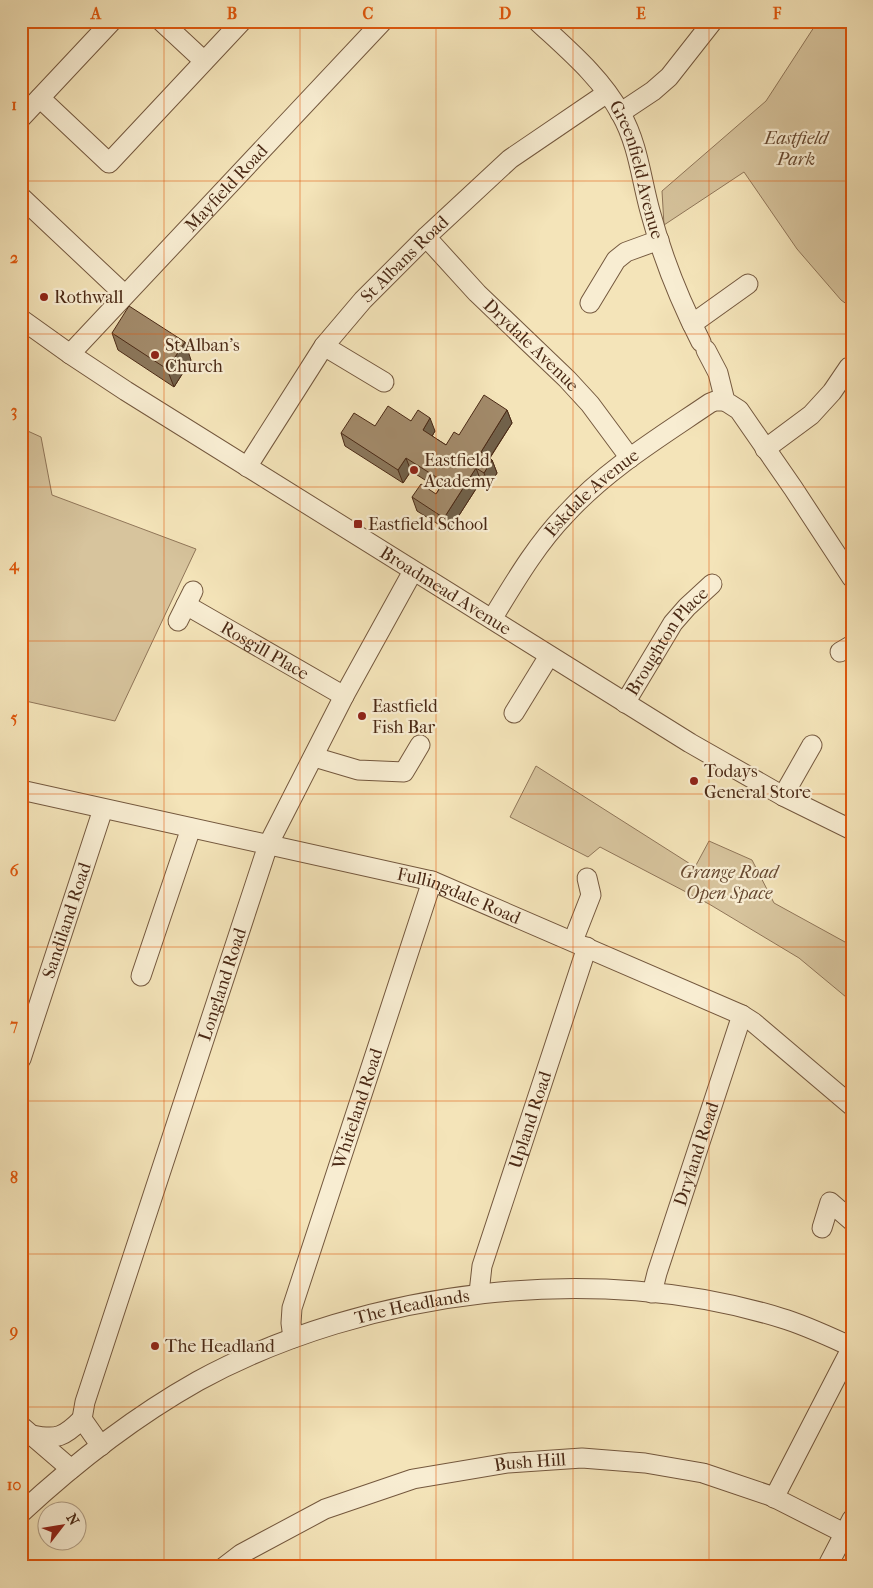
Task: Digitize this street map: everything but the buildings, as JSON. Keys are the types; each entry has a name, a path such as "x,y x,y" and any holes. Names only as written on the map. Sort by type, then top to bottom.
{"street":[{"path":"161,21 204,61"},
{"path":"40,98 109,163 242,21"},
{"name":"Mayfield Road","path":"70,354 383,21"},
{"name":"Greenfield Avenue","path":"537,21 583,65 607,93 620,113 635,145 650,212 659,240 692,324 718,373 725,401"},
{"path":"620,113 653,92 669,77 713,21"},
{"path":"21,118 102,25"},
{"name":"St Albans Road","path":"247,467 324,346 363,300 426,237 510,159 607,93"},
{"path":"21,197 125,295"},
{"name":"Drydale Avenue","path":"426,237 477,293 590,404 630,458"},
{"path":"589,306 616,260 626,252 659,240"},
{"path":"692,324 748,284"},
{"name":"Broadmead Avenue","path":"21,319 70,354 247,467 624,703 783,796 852,830"},
{"path":"324,346 384,382"},
{"path":"765,449 811,415 832,392 849,367"},
{"name":"Eskdale Avenue","path":"492,619 529,561 566,513 610,473 630,458 715,400 725,401"},
{"path":"725,401 739,410 793,488 847,558 852,578"},
{"name":"Longland Road","path":"82,1419 85,1402 268,845 344,696 414,571"},
{"name":"Broughton Place","path":"624,703 673,623 712,584"},
{"name":"Rosgill Place","path":"186,606 344,696"},
{"path":"514,713 549,656"},
{"path":"314,757 358,770 404,772 420,745"},
{"path":"783,796 812,745"},
{"name":"Fullingdale Road","path":"21,790 432,881 742,1015 852,1106"},
{"name":"Sandiland Road","path":"21,1059 103,809"},
{"path":"142,976 192,828"},
{"name":"Upland Road","path":"479,1293 482,1266 580,944 592,895 587,878"},
{"name":"Whiteland Road","path":"293,1338 292,1308 432,881"},
{"name":"Dryland Road","path":"652,1293 742,1015"},
{"path":"822,1228 830,1202 852,1220"},
{"name":"The Headlands","path":"21,1513 71,1469 101,1446 134,1422 199,1381 293,1338 375,1312 416,1303 479,1293 566,1289 605,1289 652,1293 720,1303 782,1318 852,1347"},
{"path":"774,1498 852,1347"},
{"path":"27,1431 48,1438 57,1438 71,1431 82,1419 101,1446"},
{"path":"27,1431 71,1469"},
{"name":"Bush Hill","path":"224,1567 241,1554 325,1509 413,1479 508,1463 582,1458 645,1463 703,1473 738,1484 848,1526"},
{"path":"827,1567 848,1526"}],"green space":[{"name":"Eastfield Park","path":"818,21 852,21 852,308 841,300 797,249 744,172 664,225 662,191 766,101"},
{"path":"21,428 41,437 52,495 196,549 115,721 21,700"},
{"name":"Grange Road Open Space","path":"536,766 695,867 709,841 752,860 774,903 845,942 852,938 852,1002 799,958 709,904 600,847 588,857 510,817"}],"place":[{"name":"Rothwall","path":"44,297"},
{"name":"St Alban's Church","path":"155,355"},
{"name":"Eastfield Academy","path":"414,470"},
{"name":"Eastfield School","path":"358,524"},
{"name":"Eastfield Fish Bar","path":"362,716"},
{"name":"Todays General Store","path":"694,781"},
{"name":"The Headland","path":"155,1346"}]}
